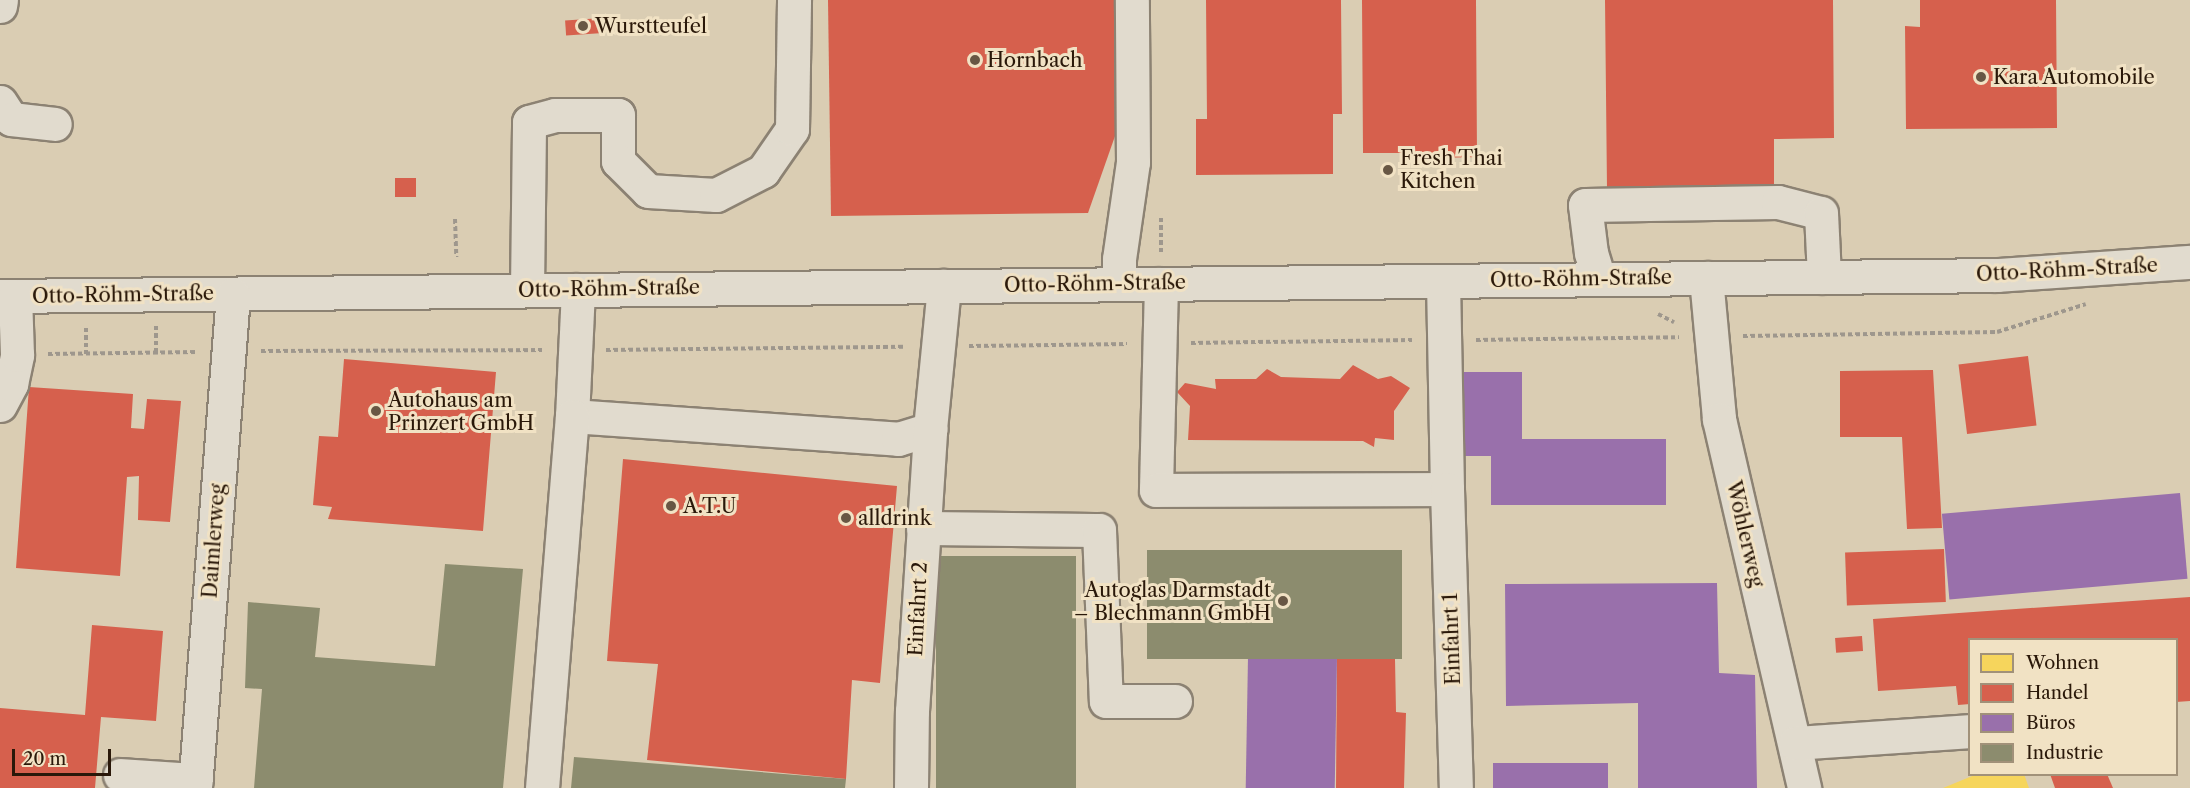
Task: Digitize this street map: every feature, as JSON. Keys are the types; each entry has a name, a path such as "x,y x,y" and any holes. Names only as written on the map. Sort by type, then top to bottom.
{"street":[{"path":"0,6 1,0"},
{"path":"527,290 529,122 555,115 618,115 618,161 648,191 716,195 763,171 792,129 794,0"},
{"path":"1119,284 1119,259 1133,162 1132,0"},
{"path":"0,102 11,118 55,124"},
{"path":"1599,279 1591,253 1585,206 1778,202 1821,213 1824,277"},
{"name":"Otto-Röhm-Straße","path":"8,296 1824,277 2071,273 2190,262"},
{"name":"Wöhlerweg","path":"1706,278 1719,419 1796,743 1804,788"},
{"name":"Einfahrt 1","path":"1443,281 1456,788"},
{"path":"1161,284 1156,489 1447,489"},
{"name":"Einfahrt 2","path":"911,788 923,528 944,286"},
{"path":"542,788 572,416 578,290"},
{"name":"Daimlerweg","path":"196,784 233,294"},
{"path":"0,405 11,384 17,355 8,296"},
{"path":"572,416 898,439 930,429"},
{"path":"923,528 1099,530 1106,701 1175,701"},
{"path":"1796,743 1968,730"},
{"path":"120,775 196,784"}],"path":[{"path":"455,219 457,265"},
{"path":"17,355 940,347 1997,332 2095,301"},
{"path":"1652,312 1673,319 1678,337"},
{"path":"86,328 86,354"}],"building: Wohnen":[{"path":"1972,776 2025,776 2029,788 1943,788"}],"building: Handel":[{"name":"Hornbach","path":"828,0 1120,0 1121,119 1088,213 831,216"},
{"path":"1206,0 1341,0 1342,114 1333,114 1333,174 1196,175 1196,119 1207,119"},
{"path":"1362,0 1476,0 1477,157 1435,158 1435,153 1363,153"},
{"path":"1605,0 1833,0 1834,138 1774,139 1774,187 1607,189"},
{"name":"Kara Automobile","path":"1920,0 2056,0 2057,128 1906,129 1905,26 1920,27"},
{"path":"602,18 603,33 566,36 565,21"},
{"path":"395,178 416,178 416,197 395,197"},
{"path":"2028,356 2037,425 1967,434 1959,365"},
{"path":"344,359 496,372 483,531 328,519 332,507 313,505 319,436 338,437"},
{"path":"1353,365 1378,379 1391,376 1410,388 1394,411 1394,440 1375,438 1374,447 1363,441 1188,440 1190,406 1177,392 1185,383 1216,389 1215,379 1256,379 1267,369 1281,377 1340,379"},
{"path":"1933,370 1942,528 1907,529 1902,437 1840,437 1840,371"},
{"path":"29,387 133,394 131,428 144,429 147,399 181,401 170,522 138,520 139,476 127,477 120,576 16,568"},
{"path":"623,459 897,486 880,683 852,680 846,779 647,760 658,664 607,661"},
{"path":"1944,549 1946,602 1847,605 1845,552"},
{"path":"2190,597 2190,701 2178,702 2178,638 1968,638 1968,704 1958,705 1956,686 1878,691 1873,619"},
{"path":"92,625 163,631 156,721 101,717 95,788 0,788 0,708 85,715"},
{"path":"1862,636 1863,651 1836,653 1835,638"},
{"path":"1337,658 1395,659 1396,712 1406,713 1404,788 1336,788"},
{"path":"2051,776 2108,776 2113,788 2055,788"}],"building: Büros":[{"path":"1460,372 1522,372 1522,439 1666,439 1666,505 1491,505 1491,456 1460,456"},
{"path":"2180,493 2187,579 1949,600 1942,514"},
{"path":"1717,583 1719,673 1755,675 1757,788 1638,788 1638,703 1506,706 1505,584"},
{"path":"1248,657 1337,659 1335,788 1246,788"},
{"path":"1493,763 1608,763 1608,788 1493,788"}],"building: Industrie":[{"path":"1147,550 1402,550 1402,659 1147,659"},
{"path":"936,556 1076,556 1076,788 936,788"},
{"path":"445,564 523,569 503,788 254,788 262,689 245,688 248,602 320,608 315,657 435,666"},
{"path":"574,757 846,779 845,788 571,788"}],"place":[{"name":"Wurstteufel","path":"583,26"},
{"name":"Hornbach","path":"975,60"},
{"name":"Kara Automobile","path":"1981,77"},
{"name":"Fresh Thai Kitchen","path":"1388,170"},
{"name":"Autohaus am Prinzert GmbH","path":"376,411"},
{"name":"A.T.U","path":"671,506"},
{"name":"alldrink","path":"846,518"},
{"name":"Autoglas Darmstadt – Blechmann GmbH","path":"1283,601"}]}
